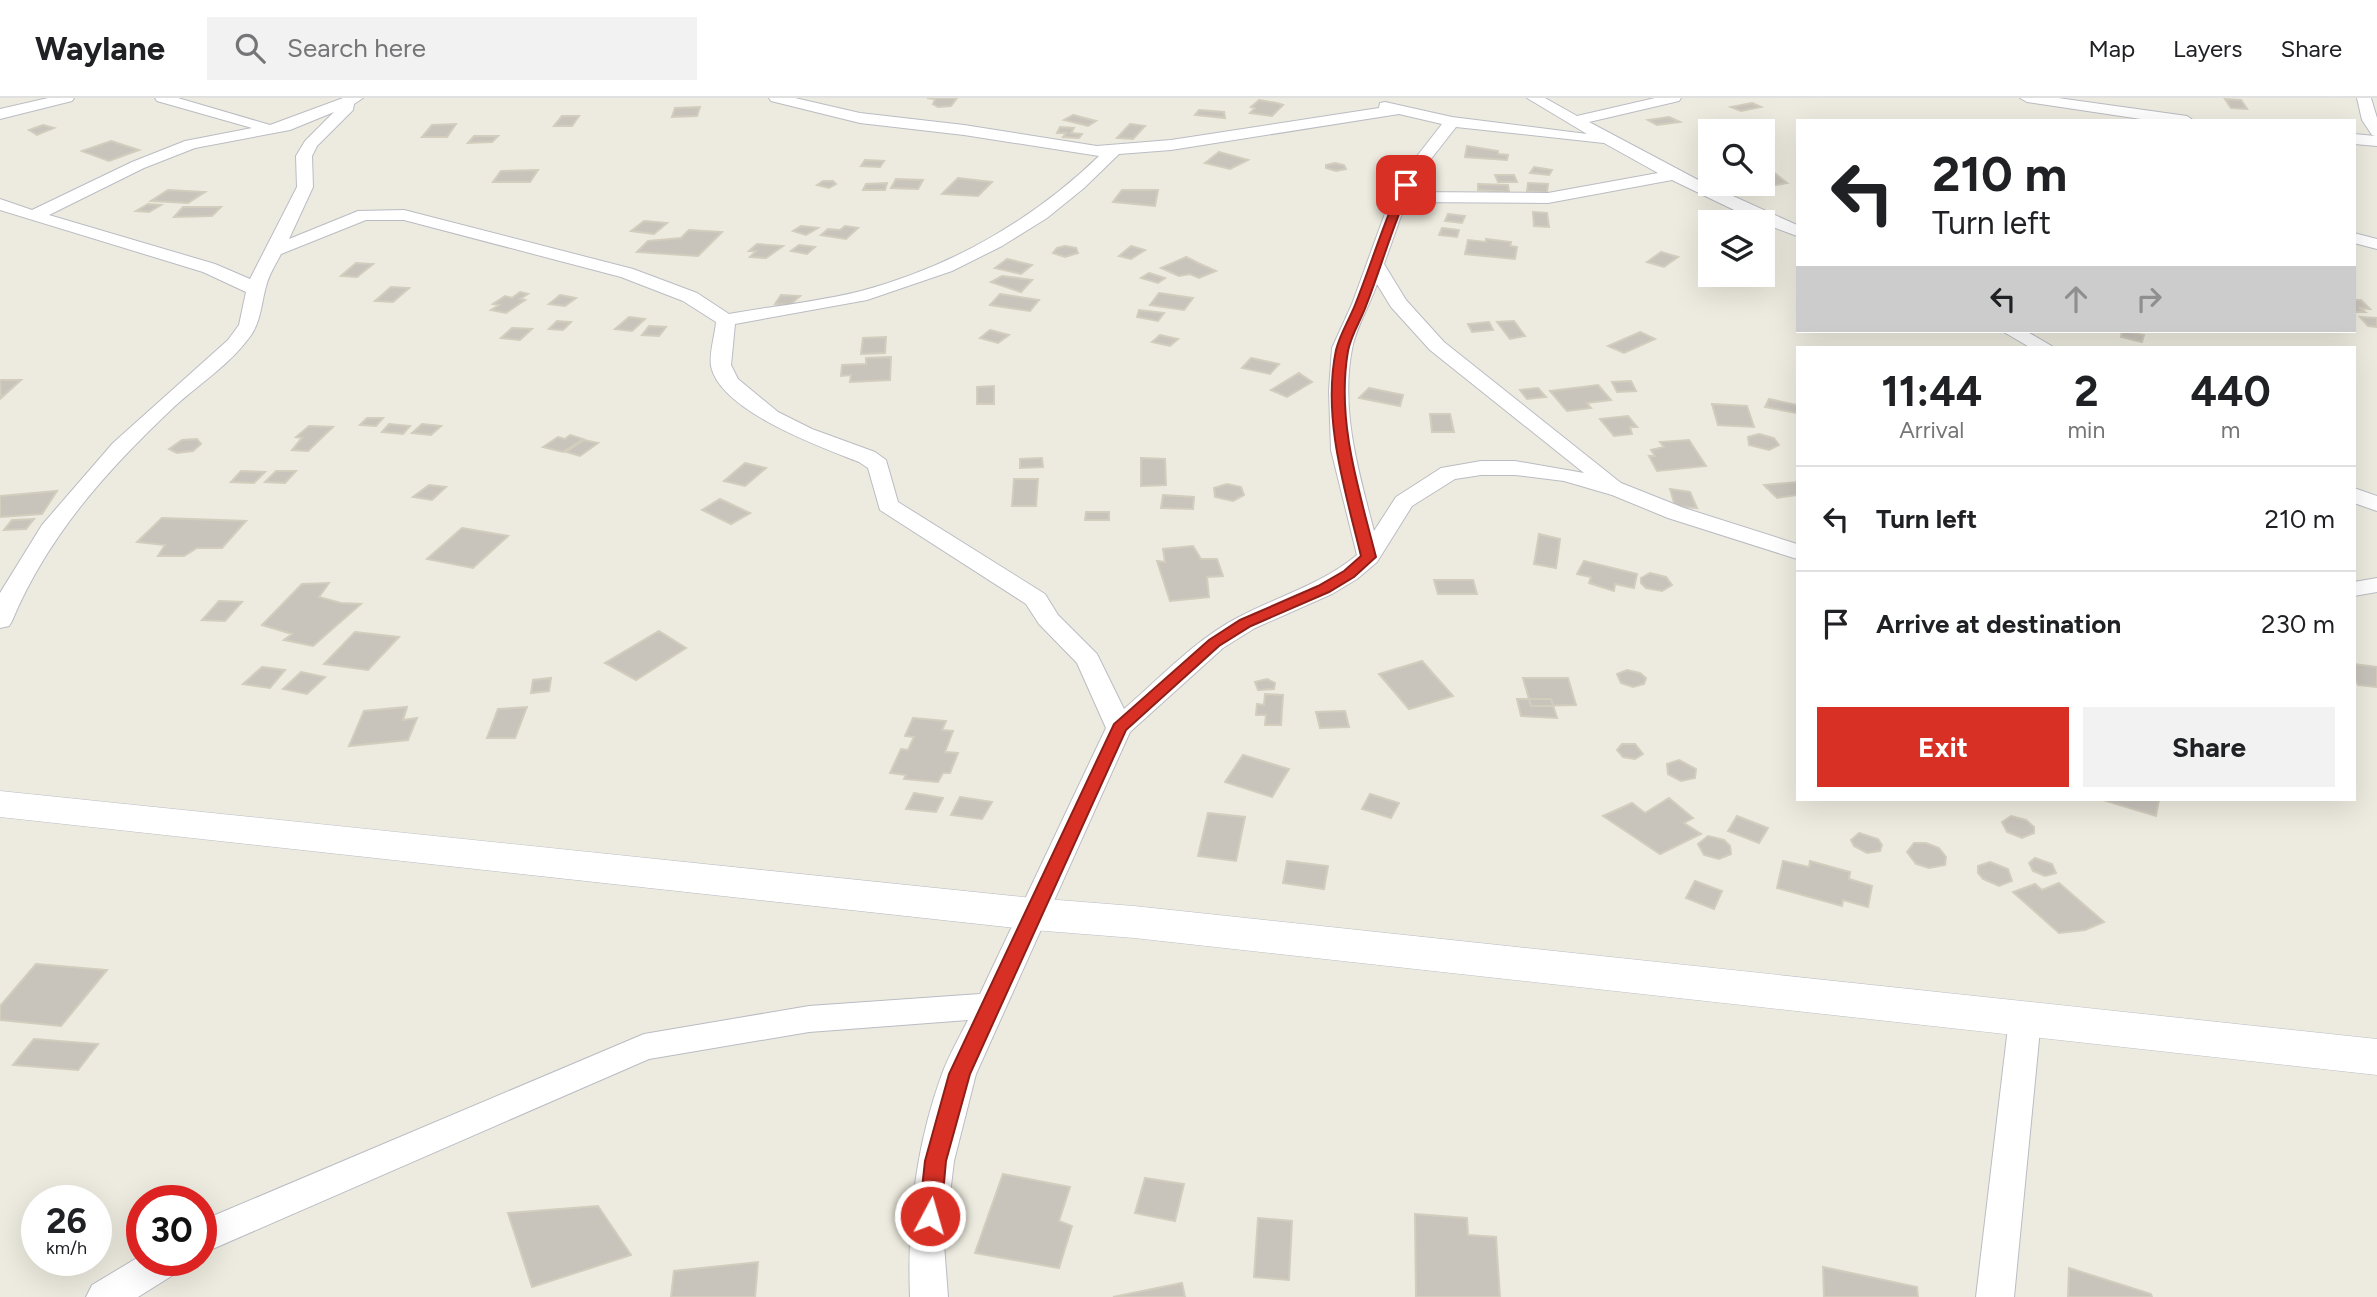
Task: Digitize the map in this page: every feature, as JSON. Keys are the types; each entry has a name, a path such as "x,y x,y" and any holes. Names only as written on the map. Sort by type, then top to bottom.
{"street":[{"path":"0,114 67,98"},
{"path":"162,98 272,130"},
{"path":"33,216 144,162 191,144 272,130 358,98"},
{"path":"0,621 10,593 28,562 81,490 132,434 244,334 255,303 256,289 305,187 304,156 311,144 358,98"},
{"path":"776,98 860,118 964,130 1086,150 1113,151 1400,109"},
{"path":"1534,98 1672,175 1796,231"},
{"path":"1576,121 1674,98"},
{"path":"2027,98 2161,119"},
{"path":"2364,98 2370,120 2377,132"},
{"path":"1356,99 1452,122 1611,142"},
{"path":"1368,557 1342,450 1339,391 1342,348 1399,197 1413,172 1452,122"},
{"path":"2356,139 2377,141"},
{"path":"274,251 364,215 404,215 627,273 690,297 726,320 842,301 916,280 1040,215 1073,190 1113,151"},
{"path":"1399,197 1548,198 1672,175"},
{"path":"0,204 174,257 256,289"},
{"path":"2356,239 2377,244"},
{"path":"1375,264 1398,303 1437,346 1620,491"},
{"path":"726,320 721,365 729,382 782,422 867,457 877,465 888,505 1036,599 1048,619 1088,660 1119,727"},
{"path":"2016,333 2041,346"},
{"path":"929,1297 926,1244 936,1161 960,1074 989,1006 1119,727 1214,643 1245,623 1323,589 1349,574 1368,557 1404,502 1449,473 1481,468 1515,468 1566,475 1796,552"},
{"path":"2356,496 2377,504"},
{"path":"2356,589 2377,585"},
{"path":"0,804 1034,914 1134,922 2377,1057"},
{"path":"217,1231 644,1047 809,1020 989,1006"},
{"path":"1995,1297 2025,1019"},
{"path":"105,1297 139,1276"}],"building":[{"path":"927,98 957,98 951,106 938,107 933,104 935,99"},
{"path":"2225,99 2241,100 2247,109 2231,108"},
{"path":"1259,100 1283,105 1272,116 1250,113 1255,108 1251,107"},
{"path":"1752,103 1761,107 1741,111 1731,107"},
{"path":"700,107 697,116 672,117 675,108"},
{"path":"1199,110 1224,112 1225,118 1195,115"},
{"path":"1073,115 1096,121 1088,126 1064,120"},
{"path":"562,116 579,116 572,126 554,126"},
{"path":"1669,117 1680,122 1657,125 1648,120"},
{"path":"456,124 447,137 422,137 432,125"},
{"path":"1130,124 1145,126 1133,139 1117,138"},
{"path":"43,125 54,128 37,135 29,130"},
{"path":"1060,127 1074,128 1071,133 1082,134 1079,138 1063,137 1066,133 1057,133"},
{"path":"474,136 498,136 492,142 468,143"},
{"path":"111,141 139,150 109,161 82,151"},
{"path":"1467,146 1498,151 1498,154 1508,155 1507,160 1465,157"},
{"path":"1219,152 1248,160 1230,169 1205,163"},
{"path":"865,160 884,161 880,167 861,166"},
{"path":"1326,165 1344,165 1346,169 1336,171 1326,168"},
{"path":"1534,167 1552,170 1549,175 1530,173"},
{"path":"538,170 530,182 493,182 501,171"},
{"path":"1775,173 1787,183 1775,185"},
{"path":"1495,175 1514,175 1517,182 1498,182"},
{"path":"958,178 992,182 978,196 942,194"},
{"path":"896,179 923,180 918,189 891,188"},
{"path":"823,181 833,181 836,184 829,188 817,185"},
{"path":"887,183 885,190 863,190 866,184"},
{"path":"1528,183 1548,184 1547,193 1527,191"},
{"path":"1478,184 1508,185 1509,192 1478,190"},
{"path":"168,190 205,192 188,203 151,201"},
{"path":"1122,190 1158,190 1155,206 1113,202"},
{"path":"148,204 161,205 149,212 136,211"},
{"path":"183,207 221,207 212,216 174,217"},
{"path":"1533,212 1547,213 1549,227 1534,226"},
{"path":"1448,214 1465,216 1462,223 1445,221"},
{"path":"644,221 667,223 654,234 631,231"},
{"path":"801,226 818,228 806,235 793,231"},
{"path":"845,226 858,228 846,239 821,235 828,229 840,230"},
{"path":"1442,228 1459,230 1457,237 1439,235"},
{"path":"689,230 722,232 698,256 637,252 648,241 681,238"},
{"path":"1486,239 1511,242 1510,246 1517,247 1515,259 1465,254 1468,240 1486,242"},
{"path":"757,244 783,246 766,258 750,257 756,251 749,251"},
{"path":"799,245 815,247 807,254 791,251"},
{"path":"1131,246 1145,250 1131,259 1119,256"},
{"path":"1057,248 1076,248 1078,253 1065,257 1053,253"},
{"path":"1661,252 1678,257 1664,267 1647,262"},
{"path":"1186,257 1216,271 1199,278 1190,274 1179,276 1161,268"},
{"path":"1007,259 1032,265 1021,274 995,268"},
{"path":"356,263 373,264 357,277 341,276"},
{"path":"1149,273 1165,278 1158,283 1141,278"},
{"path":"1002,276 1032,280 1021,292 991,282"},
{"path":"391,287 409,288 393,302 375,301"},
{"path":"520,292 528,294 520,299 525,300 506,313 491,310 499,305 493,304 505,296 512,298"},
{"path":"1159,293 1193,298 1184,310 1150,305"},
{"path":"1000,294 1039,300 1030,311 990,305"},
{"path":"560,295 576,298 565,306 549,304"},
{"path":"781,295 800,296 790,305 775,304"},
{"path":"2356,300 2361,300 2370,309 2359,308 2365,312 2356,312"},
{"path":"1139,310 1164,313 1158,321 1137,317"},
{"path":"629,317 645,319 632,331 615,329"},
{"path":"2360,317 2377,318 2377,327 2368,326"},
{"path":"557,321 571,322 563,330 549,329"},
{"path":"1514,321 1525,336 1510,339 1497,322"},
{"path":"1489,322 1493,330 1472,332 1468,324"},
{"path":"649,326 666,327 659,336 642,335"},
{"path":"512,328 532,329 520,340 501,338"},
{"path":"990,330 1009,335 998,343 980,338"},
{"path":"1640,332 1655,339 1624,353 1608,346"},
{"path":"2122,333 2144,335 2142,342 2121,337"},
{"path":"1160,335 1178,339 1170,346 1152,342"},
{"path":"886,337 885,353 861,354 863,338"},
{"path":"891,357 890,380 850,382 851,375 841,376 842,365 866,364 866,358"},
{"path":"1251,358 1279,364 1270,374 1242,368"},
{"path":"1299,373 1312,382 1287,397 1271,390"},
{"path":"0,380 21,380 1,398"},
{"path":"1631,381 1636,391 1617,392 1612,382"},
{"path":"1598,385 1611,400 1587,403 1591,408 1567,411 1550,391"},
{"path":"994,386 994,404 977,404 977,387"},
{"path":"1369,388 1403,395 1400,406 1359,398"},
{"path":"1538,388 1546,397 1527,399 1520,390"},
{"path":"1769,399 1796,405 1796,413 1765,407"},
{"path":"1712,404 1747,406 1754,427 1718,425"},
{"path":"1430,414 1450,414 1454,432 1432,432"},
{"path":"1628,416 1637,427 1630,427 1632,434 1614,436 1600,419"},
{"path":"367,418 383,418 376,426 360,425"},
{"path":"389,424 410,426 403,434 382,432"},
{"path":"422,424 441,426 431,435 412,433"},
{"path":"309,426 333,427 308,451 292,450 302,438 296,437"},
{"path":"1759,434 1774,438 1779,445 1769,450 1749,445 1748,437"},
{"path":"570,435 583,439 563,452 543,447 558,437 565,439"},
{"path":"197,439 201,444 193,451 177,453 169,449 182,440"},
{"path":"584,440 598,443 580,456 566,452"},
{"path":"1689,440 1706,466 1657,471 1649,456 1655,456 1651,450 1664,447 1660,442"},
{"path":"1042,458 1043,467 1020,468 1020,459"},
{"path":"1141,458 1165,459 1166,485 1141,486"},
{"path":"745,463 766,468 745,486 724,481"},
{"path":"241,471 265,472 254,483 231,482"},
{"path":"276,471 296,471 285,483 265,482"},
{"path":"1014,479 1038,479 1036,506 1012,506"},
{"path":"1796,482 1796,495 1777,498 1764,485"},
{"path":"1227,484 1241,487 1244,495 1233,501 1215,497 1214,488"},
{"path":"429,485 446,487 432,500 413,497"},
{"path":"1670,489 1690,492 1697,508 1675,506"},
{"path":"57,491 42,514 0,517 0,496"},
{"path":"1163,495 1194,497 1193,509 1161,508"},
{"path":"720,499 750,513 731,524 702,510"},
{"path":"1086,512 1109,512 1109,520 1085,520"},
{"path":"162,518 246,521 222,548 197,548 184,556 158,556 165,545 137,542"},
{"path":"34,519 26,529 4,530 12,520"},
{"path":"462,528 508,536 473,568 427,559"},
{"path":"1539,534 1560,539 1556,568 1534,564"},
{"path":"1193,546 1201,559 1217,559 1223,576 1207,577 1209,597 1170,601 1157,561 1165,562 1163,549"},
{"path":"1584,561 1637,574 1634,588 1615,584 1614,591 1589,583 1591,577 1577,574"},
{"path":"1650,573 1666,577 1672,585 1662,591 1646,588 1641,583 1641,578"},
{"path":"1434,580 1473,580 1477,594 1438,594"},
{"path":"329,583 319,597 341,603 361,604 313,646 284,640 292,634 262,625 302,584"},
{"path":"219,601 242,602 225,621 202,620"},
{"path":"659,631 686,648 636,680 605,663"},
{"path":"355,632 399,637 368,670 324,664"},
{"path":"1422,661 1453,696 1409,709 1379,674"},
{"path":"2356,664 2377,667 2377,687 2358,685"},
{"path":"262,667 285,670 270,688 243,684"},
{"path":"1627,670 1640,673 1646,678 1644,684 1633,687 1621,683 1617,674"},
{"path":"301,672 325,677 307,694 283,689"},
{"path":"551,678 549,691 531,693 533,680"},
{"path":"1523,678 1568,678 1576,705 1531,706"},
{"path":"1267,679 1275,683 1274,689 1258,690 1255,682"},
{"path":"1265,694 1283,695 1281,725 1265,725 1266,715 1256,715 1257,704 1264,705"},
{"path":"1517,699 1551,699 1557,718 1521,716"},
{"path":"407,707 403,720 417,718 408,740 349,746 364,711"},
{"path":"527,707 515,738 487,738 498,709"},
{"path":"1345,711 1349,727 1320,728 1316,712"},
{"path":"913,718 946,721 942,730 953,731 945,752 958,753 950,773 943,773 938,782 904,779 906,775 890,773 901,749 908,750 914,737 905,736"},
{"path":"1622,744 1635,744 1643,754 1635,759 1623,757 1617,750"},
{"path":"1243,755 1289,769 1272,797 1225,782"},
{"path":"1679,760 1696,769 1695,778 1681,781 1668,774 1667,764"},
{"path":"914,793 943,798 936,812 906,809"},
{"path":"1370,794 1399,803 1391,818 1362,809"},
{"path":"960,797 992,802 982,819 951,815"},
{"path":"1669,798 1693,818 1684,823 1701,834 1660,854 1603,816 1632,803 1645,813"},
{"path":"2106,801 2159,801 2156,816"},
{"path":"1208,813 1245,817 1236,861 1198,856"},
{"path":"1737,816 1768,828 1759,843 1728,831"},
{"path":"2011,816 2026,820 2034,827 2034,833 2022,838 2007,832 2002,822"},
{"path":"1859,833 1878,839 1882,845 1880,851 1867,853 1854,846 1851,840"},
{"path":"1708,836 1724,840 1730,846 1731,854 1719,859 1704,855 1698,844"},
{"path":"1914,843 1926,843 1939,848 1946,857 1945,865 1929,868 1916,864 1907,852"},
{"path":"2035,858 2052,864 2056,873 2045,876 2033,871 2029,863"},
{"path":"1287,861 1328,866 1324,889 1283,883"},
{"path":"1783,861 1809,867 1810,861 1850,872 1849,879 1872,886 1868,907 1843,900 1842,906 1777,888"},
{"path":"1990,862 2008,869 2012,881 1999,886 1983,879 1978,873 1978,866"},
{"path":"1695,881 1722,891 1714,909 1686,898"},
{"path":"2059,883 2104,922 2085,930 2059,933 2013,892 2035,884 2042,890"},
{"path":"36,964 107,970 61,1026 0,1020 0,1006"},
{"path":"34,1039 98,1044 78,1070 13,1065"},
{"path":"1003,1174 1070,1187 1059,1221 1072,1226 1059,1268 975,1253"},
{"path":"1145,1178 1184,1184 1175,1221 1135,1213"},
{"path":"598,1206 631,1255 532,1287 508,1213"},
{"path":"1415,1214 1467,1218 1468,1235 1496,1237 1500,1297 1416,1297"},
{"path":"1258,1218 1292,1221 1289,1280 1254,1277"},
{"path":"758,1262 755,1297 671,1297 674,1271"},
{"path":"1823,1267 1917,1287 1918,1297 1824,1297"},
{"path":"2069,1268 2151,1294 2152,1297 2068,1297"},
{"path":"1182,1283 1185,1297 1113,1297"}],"route":[{"path":"930,1216 936,1161 960,1074 1119,727 1214,643 1245,623 1323,589 1349,574 1368,557 1342,450 1339,391 1342,348 1361,304 1387,226 1406,185"}]}
